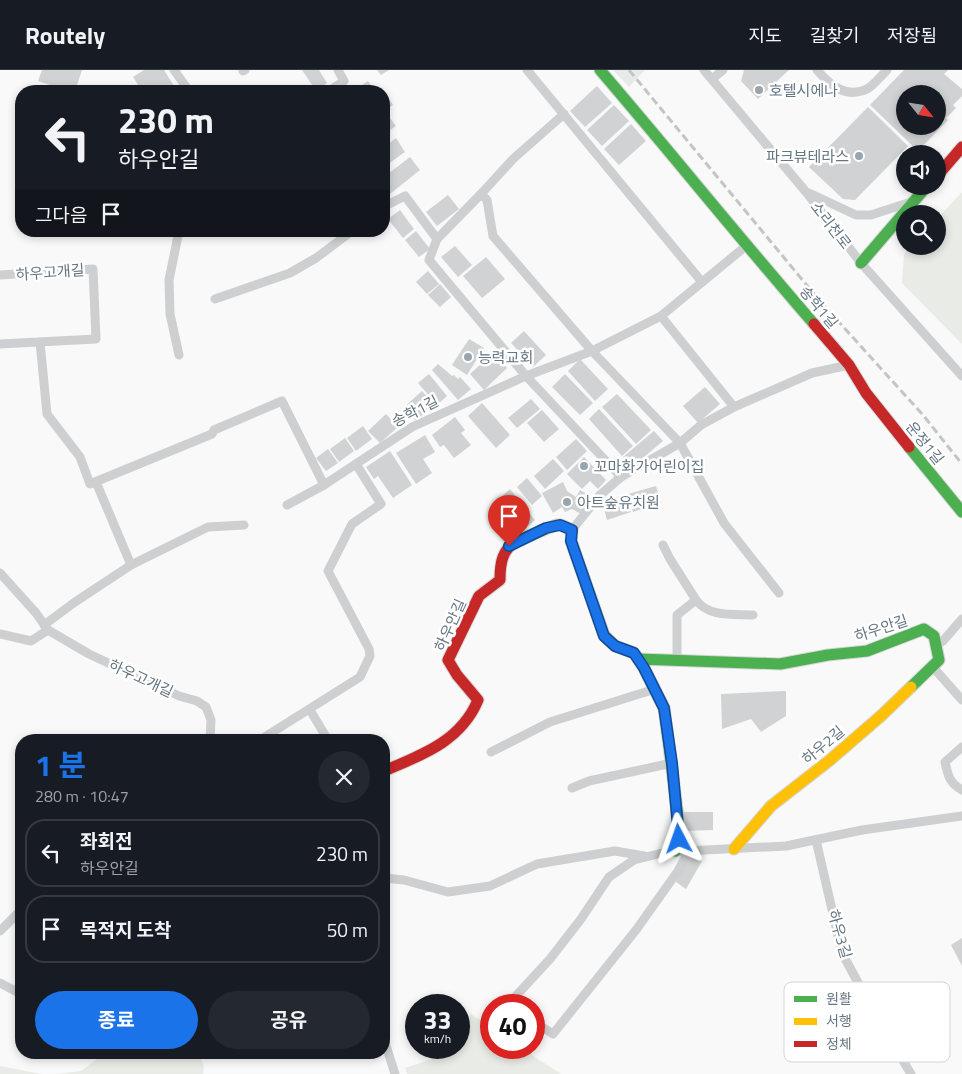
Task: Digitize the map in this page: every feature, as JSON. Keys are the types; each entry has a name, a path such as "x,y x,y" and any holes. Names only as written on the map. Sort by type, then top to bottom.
{"street":[{"path":"174,70 185,85"},
{"path":"338,70 344,81 338,85"},
{"path":"527,70 702,282"},
{"name":"송학1길","path":"600,70 657,136 746,246 849,365 866,393"},
{"name":"소리천로","path":"704,70 806,192 861,263 962,376"},
{"path":"712,79 723,70"},
{"path":"817,70 828,83 850,93 868,89 887,70"},
{"path":"564,114 513,159 437,239 428,260 526,376 621,477"},
{"path":"946,166 962,147"},
{"path":"806,192 856,215 871,215 914,201"},
{"path":"481,194 487,200 493,236 592,351 680,443 724,523 779,593"},
{"path":"861,263 919,195"},
{"path":"390,202 405,196 437,239"},
{"path":"178,237 169,280 170,314 179,355"},
{"path":"215,299 290,273 316,258 344,237"},
{"name":"송학1길","path":"287,505 324,485 412,427 526,376 592,351 661,316 746,246"},
{"name":"하우고개길","path":"0,275 93,269 96,339 0,344"},
{"path":"661,316 734,407"},
{"path":"40,342 47,414 80,457 90,484 212,434 214,430 282,401 324,485"},
{"path":"572,530 599,496 621,477 680,443 701,425 734,407 812,373 849,365"},
{"name":"운정1길","path":"866,393 962,512"},
{"path":"270,734 360,677 370,656 369,649 328,570 352,524 381,504 356,464"},
{"path":"96,482 131,565"},
{"path":"0,634 30,640 75,602 131,565 208,528 244,525"},
{"name":"하우안길","path":"390,768 436,748 461,726 475,710 478,700 457,675 448,660 455,643 479,596 500,580 504,554 509,546 546,528 560,525 572,530 571,541 604,636 615,646 634,653 644,668 664,708 672,763 679,839 675,851"},
{"path":"663,545 702,608 717,613 753,616"},
{"name":"하우고개길","path":"0,573 36,613 46,628 89,654 179,696 198,701 206,707 211,720 210,734"},
{"path":"677,660 677,615 696,600"},
{"path":"962,619 943,641 936,645 939,660 932,666 962,700"},
{"name":"하우안길","path":"638,659 780,664 828,655 867,651 924,629 934,636 936,645"},
{"name":"하우2길","path":"734,848 771,806 830,760 882,715 932,666"},
{"path":"491,752 550,722 655,689"},
{"path":"310,710 324,734"},
{"path":"962,747 945,762 948,777 953,785 962,790"},
{"path":"572,788 589,782 672,763"},
{"path":"518,994 550,959 581,919 609,877 634,860 675,851 786,846 862,830 962,816"},
{"name":"하우3길","path":"816,840 842,953 858,982"},
{"path":"390,879 404,880 448,892 490,886 537,864 615,851 646,857"},
{"path":"545,1029 553,1034 636,930 678,871 689,851"},
{"path":"0,931 15,916"},
{"path":"0,983 15,991"},
{"path":"390,1058 395,1074"},
{"name":"하우3길","path":"904,1062 911,1074"}],"shaded area":[{"path":"613,70 645,70 629,87"},
{"path":"962,192 962,344 902,283 904,255 946,255 946,209"},
{"path":"471,1014 480,1020 480,1059 538,1059 561,1074 407,1074 405,1068 432,1059 470,1059"},
{"path":"97,1059 201,1059 204,1067 203,1074 57,1074 81,1071"},
{"path":"0,1066 41,1074 0,1074"}],"building":[{"path":"42,70 82,70 77,85 50,85 38,81"},
{"path":"144,70 164,70 173,85 138,85 133,77"},
{"path":"302,70 319,70 327,83 324,85 312,85"},
{"path":"377,70 389,70 381,75"},
{"name":"호텔시에나","path":"744,70 789,70 758,99 741,81"},
{"path":"904,70 948,70 944,74 962,89 962,96 953,105 956,108 946,118 946,85 896,85 896,130 870,105"},
{"path":"368,81 371,85 362,85"},
{"path":"597,86 612,103 585,127 570,111"},
{"path":"614,105 629,121 602,146 587,130"},
{"name":"파크뷰테라스","path":"868,107 907,145 896,145 896,158 855,200 843,199 809,167"},
{"path":"390,118 396,126 390,130"},
{"path":"631,124 646,141 619,165 604,149"},
{"path":"901,135 933,135 924,145 912,145"},
{"path":"396,138 405,152 390,163 390,142"},
{"path":"410,157 420,170 390,194 390,172"},
{"path":"448,195 459,209 437,226 426,212"},
{"path":"400,210 414,229 403,238 390,222 390,218"},
{"path":"416,231 430,249 419,257 405,240"},
{"path":"455,246 472,265 458,277 441,257"},
{"path":"486,257 505,279 482,298 463,276"},
{"path":"428,271 439,284 427,294 416,282"},
{"path":"440,284 451,297 440,307 428,295"},
{"path":"524,331 546,355 533,367 511,343"},
{"name":"능력교회","path":"469,339 484,348 467,375 452,365"},
{"path":"493,353 507,368 484,390 470,374"},
{"path":"580,359 608,389 595,401 568,371"},
{"path":"438,364 452,376 454,375 458,379 460,377 471,389 458,400 432,370"},
{"path":"429,374 447,396 437,405 418,383"},
{"path":"565,374 593,403 580,415 552,387"},
{"path":"705,387 720,404 698,423 683,406"},
{"path":"422,391 434,404 416,421 403,408"},
{"path":"617,394 651,430 636,444 602,407"},
{"path":"531,399 540,409 517,428 508,418"},
{"path":"482,403 510,435 496,448 468,416"},
{"path":"599,409 633,446 622,456 589,419"},
{"path":"542,410 559,429 544,442 527,423"},
{"path":"386,414 398,427 380,443 368,431"},
{"path":"455,417 465,430 461,433 471,445 454,458 444,445 440,447 432,435"},
{"path":"363,426 372,439 356,451 347,438"},
{"path":"654,431 663,441 632,467 623,457"},
{"path":"425,435 435,452 423,459 432,473 416,484 396,453"},
{"path":"345,438 354,451 339,462 330,449"},
{"path":"576,439 587,451 567,470 556,457"},
{"path":"328,449 338,463 326,471 316,458"},
{"path":"390,451 412,485 393,498 378,476 374,479 366,467"},
{"name":"꼬마화가어린이집","path":"584,457 606,480 598,489 590,481 582,489 567,474"},
{"path":"553,459 564,471 545,489 534,476"},
{"path":"527,478 542,496 532,505 517,487"},
{"name":"아트숲유치원","path":"563,482 567,491 576,497 580,490 591,496 581,514 572,509 565,512 562,507 553,513 542,493"},
{"path":"656,486 661,503 633,512 628,494"},
{"path":"510,489 535,520 519,534 502,513 502,496"},
{"path":"626,494 631,512 607,520 602,502"},
{"path":"786,691 786,716 761,732 751,719 722,729 721,694"},
{"path":"683,812 713,812 713,830 684,831"},
{"path":"692,855 702,861 686,889 676,882"},
{"path":"962,938 962,966 951,945"}],"railway":[{"path":"629,70 819,300 923,415 962,464"}],"traffic: fast":[{"path":"600,70 814,324"},
{"path":"861,263 919,195"},
{"path":"909,447 962,512"},
{"path":"638,659 780,664 828,655 867,651 924,629 934,636 939,660 911,687"},
{"path":"666,723 678,817 679,839 675,851"}],"traffic: slow":[{"path":"518,540 556,525 572,530 571,541 604,635 615,646 634,653 644,668 664,708 666,723"},
{"path":"734,849 771,806 830,760 911,687"}],"traffic: jam":[{"path":"946,166 962,147"},
{"path":"814,324 849,365 866,393 909,447"},
{"path":"390,768 439,745 451,736 471,714 478,700 457,675 448,660 479,596 500,580 505,552 518,540"}],"place":[{"name":"호텔시에나","path":"759,90"},
{"name":"파크뷰테라스","path":"859,156"},
{"name":"능력교회","path":"468,357"},
{"name":"꼬마화가어린이집","path":"584,466"},
{"name":"아트숲유치원","path":"567,502"}],"route":[{"path":"509,546 546,528 560,525 572,530 571,541 604,636 615,646 634,653 644,668 664,708 672,763 679,839"}]}
